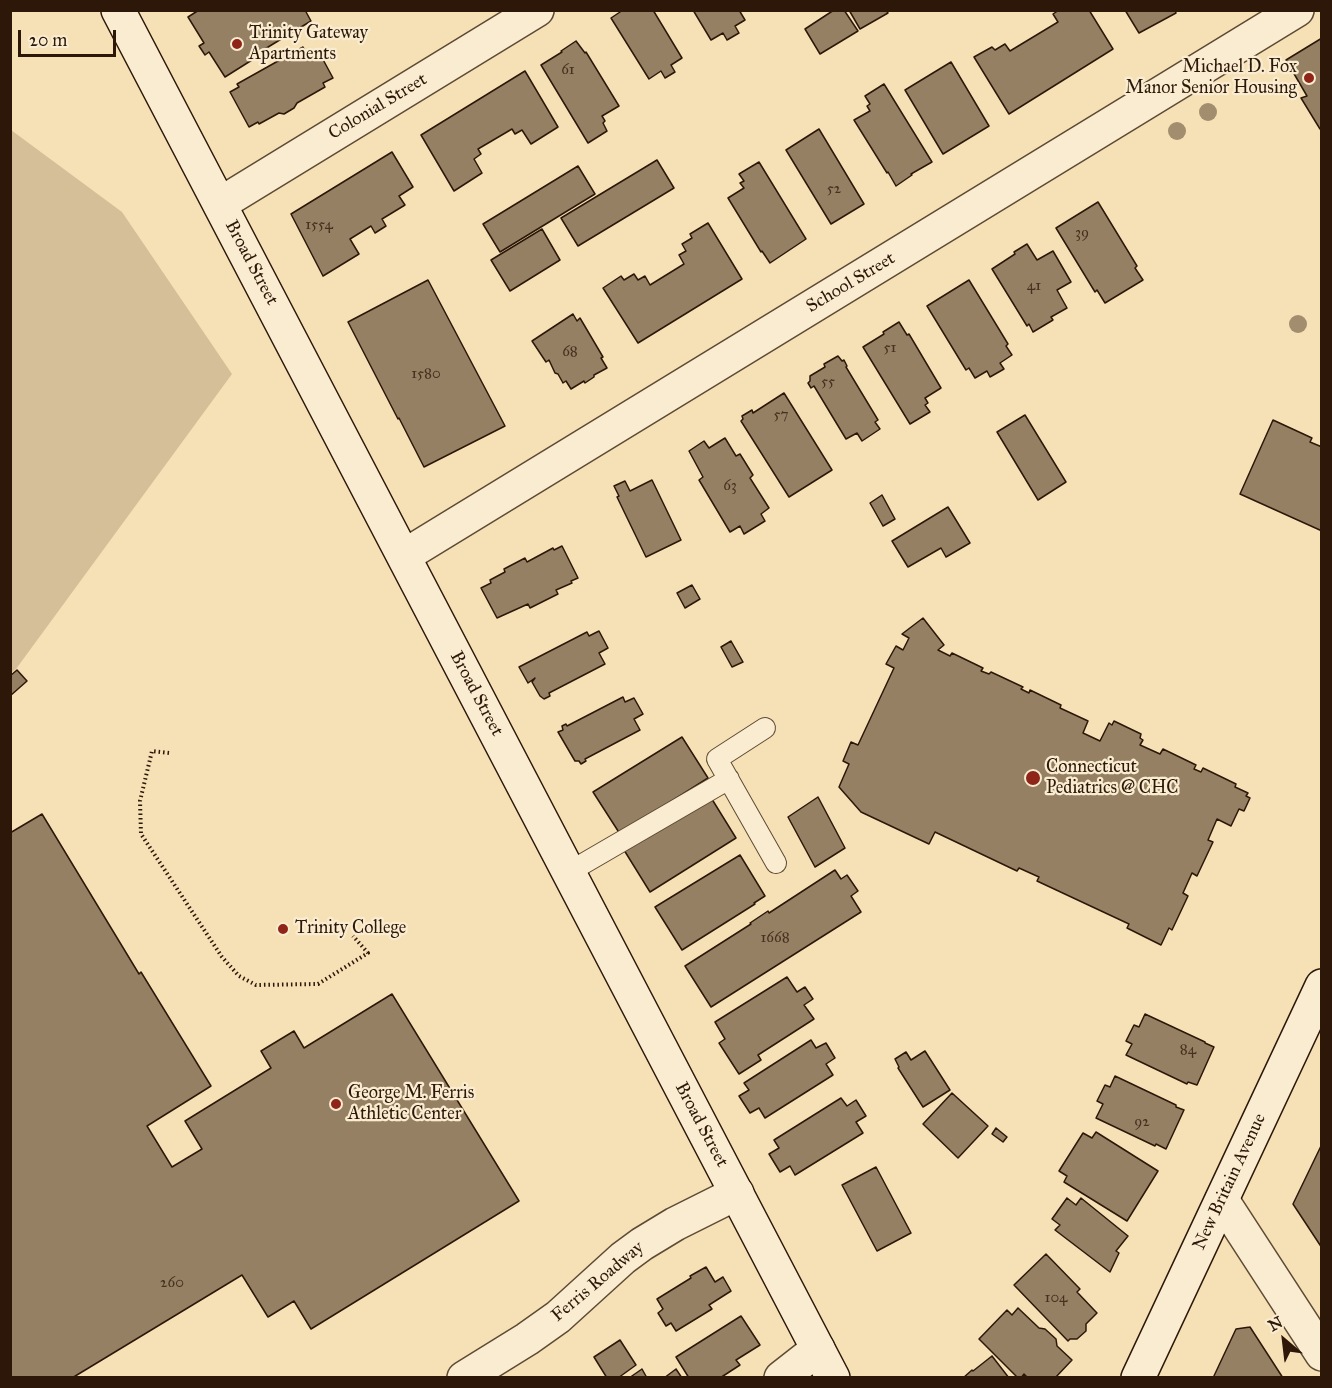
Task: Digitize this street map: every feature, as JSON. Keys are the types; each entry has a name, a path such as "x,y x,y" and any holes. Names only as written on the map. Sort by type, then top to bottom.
{"main road":[{"name":"Broad Street","path":"118,10 833,1377"},
{"name":"Colonial Street","path":"220,204 537,10"},
{"name":"School Street","path":"404,556 1297,10"},
{"name":"New Britain Avenue","path":"1138,1377 1322,987"},
{"name":"Ferris Roadway","path":"464,1377 558,1317 623,1258 642,1244 675,1224 736,1193"},
{"path":"1222,1200 1322,1354"},
{"path":"781,1377 818,1349"}],"lane":[{"path":"765,728 717,759 776,863"},
{"path":"569,872 729,779"}],"path":[{"path":"169,753 152,751 140,801 141,834 222,957 238,976 256,985 318,984 368,953 353,936"}],"shaded area":[{"path":"11,130 122,212 232,374 11,673"}],"building":[{"name":"Trinity Gateway Apartments","path":"199,10 305,10 311,21 250,58 252,60 225,77 209,52 205,55 199,46 204,43 188,17"},
{"path":"623,10 653,10 682,58 671,65 675,72 665,78 661,71 649,79 611,18"},
{"path":"693,10 739,10 745,20 735,26 739,33 727,40 723,33 711,40"},
{"path":"834,10 844,10 858,31 820,54 805,29"},
{"path":"849,10 886,10 888,13 860,29"},
{"path":"1059,10 1089,10 1113,49 1009,114 974,57 992,47 995,50 1005,44 1010,51 1058,22 1053,14"},
{"path":"1125,10 1175,10 1176,13 1139,33"},
{"name":"Michael D. Fox Manor Senior Housing","path":"1322,38 1322,128 1320,129 1301,98 1307,96 1286,60"},
{"path":"576,41 586,52 619,106 602,116 607,131 588,143 541,65"},
{"path":"303,47 310,60 320,54 333,78 323,83 325,87 297,103 294,108 284,114 279,113 249,127 230,92 239,87 237,84"},
{"path":"951,62 989,126 943,154 905,90"},
{"path":"525,71 558,127 531,144 522,130 515,134 512,129 478,149 481,154 474,159 482,173 454,191 421,135"},
{"path":"884,84 932,162 896,186 854,120 870,111 867,106 870,104 865,96"},
{"path":"819,129 864,204 831,224 786,150"},
{"path":"392,152 413,187 399,196 405,205 382,219 386,226 375,233 371,226 350,239 359,254 323,276 291,214"},
{"path":"657,160 674,188 578,246 561,218"},
{"path":"759,162 806,239 770,263 728,198 744,188 740,183 744,181 739,174"},
{"path":"578,166 595,194 500,252 483,224"},
{"path":"1098,202 1143,280 1105,303 1097,290 1095,292 1056,228"},
{"path":"708,223 742,279 638,343 603,288 621,276 624,280 634,274 638,280 645,276 650,285 684,264 679,255 686,251 682,244 692,238 690,234"},
{"path":"542,229 560,260 510,291 491,260"},
{"path":"1027,244 1037,260 1053,251 1071,282 1057,290 1067,308 1051,317 1053,320 1033,332 992,269"},
{"path":"428,280 505,426 424,467 348,322"},
{"path":"969,280 1008,344 1006,346 1012,355 1000,363 1004,369 990,377 987,371 975,378 969,368 966,370 927,306"},
{"path":"573,314 577,321 580,318 607,368 585,383 584,381 571,389 566,381 563,383 549,360 546,362 532,341"},
{"path":"899,322 907,335 909,334 941,388 925,398 928,403 925,405 930,412 910,424 863,347"},
{"path":"838,356 842,361 844,360 878,420 875,422 880,429 862,441 857,433 846,439 814,386 811,388 808,383 810,376"},
{"path":"784,393 832,470 789,497 741,421 742,416 752,410 753,413"},
{"path":"1025,415 1066,482 1038,500 997,432"},
{"path":"1273,420 1312,438 1310,442 1322,447 1322,531 1240,494"},
{"path":"725,438 736,456 740,454 753,475 750,478 769,508 761,514 765,521 744,534 740,526 730,532 699,480 703,477 689,451 704,441 709,448"},
{"path":"652,480 681,540 646,557 614,486 625,481 630,491"},
{"path":"882,495 895,519 883,526 870,503"},
{"path":"948,507 970,543 946,557 941,548 908,567 892,541"},
{"path":"562,546 578,578 556,590 558,594 530,608 528,604 497,618 481,588 505,572 504,569 525,558 527,562 553,548 554,550"},
{"path":"692,585 700,599 685,608 677,593"},
{"name":"Connecticut Pediatrics @ CHC","path":"923,618 944,645 938,650 950,656 952,653 983,668 981,671 989,674 991,672 1023,687 1021,689 1029,693 1030,690 1061,705 1060,708 1088,721 1083,733 1100,741 1109,723 1112,725 1114,721 1141,734 1140,738 1143,740 1140,745 1160,754 1163,749 1196,765 1194,769 1201,772 1203,768 1236,784 1235,787 1248,793 1246,796 1250,798 1244,811 1239,809 1231,826 1217,819 1208,840 1213,842 1197,876 1192,873 1183,893 1188,896 1172,930 1169,928 1161,945 1127,928 1129,924 1037,881 1039,877 1019,868 1017,871 935,832 929,844 861,812 839,787 849,764 843,761 851,742 858,745 894,668 886,664 896,646 903,650 909,638 902,634"},
{"path":"599,631 608,648 599,653 605,664 549,693 550,696 544,699 532,682 535,678 528,683 519,667 587,632 589,636"},
{"path":"731,641 743,662 732,667 721,647"},
{"path":"17,670 27,681 10,696 10,676"},
{"path":"623,697 625,702 634,698 643,714 634,719 640,730 585,759 586,761 581,764 575,761 558,732 563,730 562,726 566,724 567,726"},
{"path":"682,737 708,778 620,834 593,792"},
{"path":"710,796 736,838 650,892 624,850"},
{"path":"818,797 845,848 815,867 788,817"},
{"name":"George M. Ferris Athletic Center","path":"42,814 139,974 141,972 211,1086 147,1126 172,1167 202,1149 185,1121 271,1068 261,1051 294,1031 304,1048 392,994 519,1201 311,1329 294,1301 268,1317 242,1275 72,1378 10,1378 10,833"},
{"path":"740,855 765,896 682,950 655,907"},
{"path":"835,870 841,879 847,875 858,891 851,896 861,912 711,1007 685,966"},
{"path":"787,977 797,992 805,987 813,999 804,1005 814,1019 758,1055 761,1060 739,1074 719,1043 725,1039 715,1022"},
{"path":"1145,1014 1214,1047 1197,1085 1188,1082 1187,1084 1126,1055 1132,1044 1126,1041 1134,1025 1139,1027"},
{"path":"811,1040 816,1048 826,1043 835,1058 826,1064 833,1075 765,1118 759,1108 750,1113 739,1096 749,1090 744,1083"},
{"path":"925,1051 950,1090 923,1107 898,1068 895,1059 906,1052 911,1060"},
{"path":"1115,1076 1184,1110 1166,1149 1096,1118 1103,1104 1097,1101 1105,1085 1110,1087"},
{"path":"952,1093 988,1126 958,1158 923,1124"},
{"path":"841,1098 847,1106 856,1100 866,1116 856,1122 863,1133 795,1175 790,1166 780,1172 769,1154 779,1148 774,1140"},
{"path":"996,1128 1007,1137 1003,1142 992,1134"},
{"path":"1096,1132 1158,1171 1127,1221 1064,1182 1067,1176 1059,1171 1083,1133 1092,1138"},
{"path":"1322,1146 1322,1248 1293,1204"},
{"path":"876,1167 911,1233 877,1251 842,1185"},
{"path":"1067,1198 1076,1205 1081,1198 1128,1236 1116,1251 1119,1253 1110,1272 1055,1230 1060,1225 1052,1219"},
{"path":"1046,1254 1080,1289 1077,1292 1097,1313 1086,1324 1086,1331 1077,1339 1068,1341 1014,1285"},
{"path":"706,1267 715,1282 723,1277 731,1291 709,1305 712,1309 676,1331 671,1323 666,1326 658,1313 663,1309 657,1299"},
{"path":"1018,1308 1039,1328 1045,1329 1056,1339 1057,1346 1072,1360 1055,1378 1028,1378 1024,1374 1018,1378 979,1339 1007,1310 1012,1315"},
{"path":"741,1316 760,1345 736,1360 740,1365 720,1378 689,1378 676,1357"},
{"path":"1250,1327 1283,1378 1213,1378 1236,1329"},
{"path":"620,1340 636,1365 618,1378 607,1378 594,1357"},
{"path":"992,1356 1009,1378 963,1378 972,1370"},
{"path":"642,1369 647,1378 629,1378"},
{"path":"676,1369 682,1378 664,1378"}],"place":[{"name":"Trinity Gateway Apartments","path":"237,44"},
{"name":"Michael D. Fox Manor Senior Housing","path":"1309,78"},
{"name":"Connecticut Pediatrics @ CHC","path":"1033,778"},
{"name":"Trinity College","path":"283,929"},
{"name":"George M. Ferris Athletic Center","path":"336,1104"}]}
